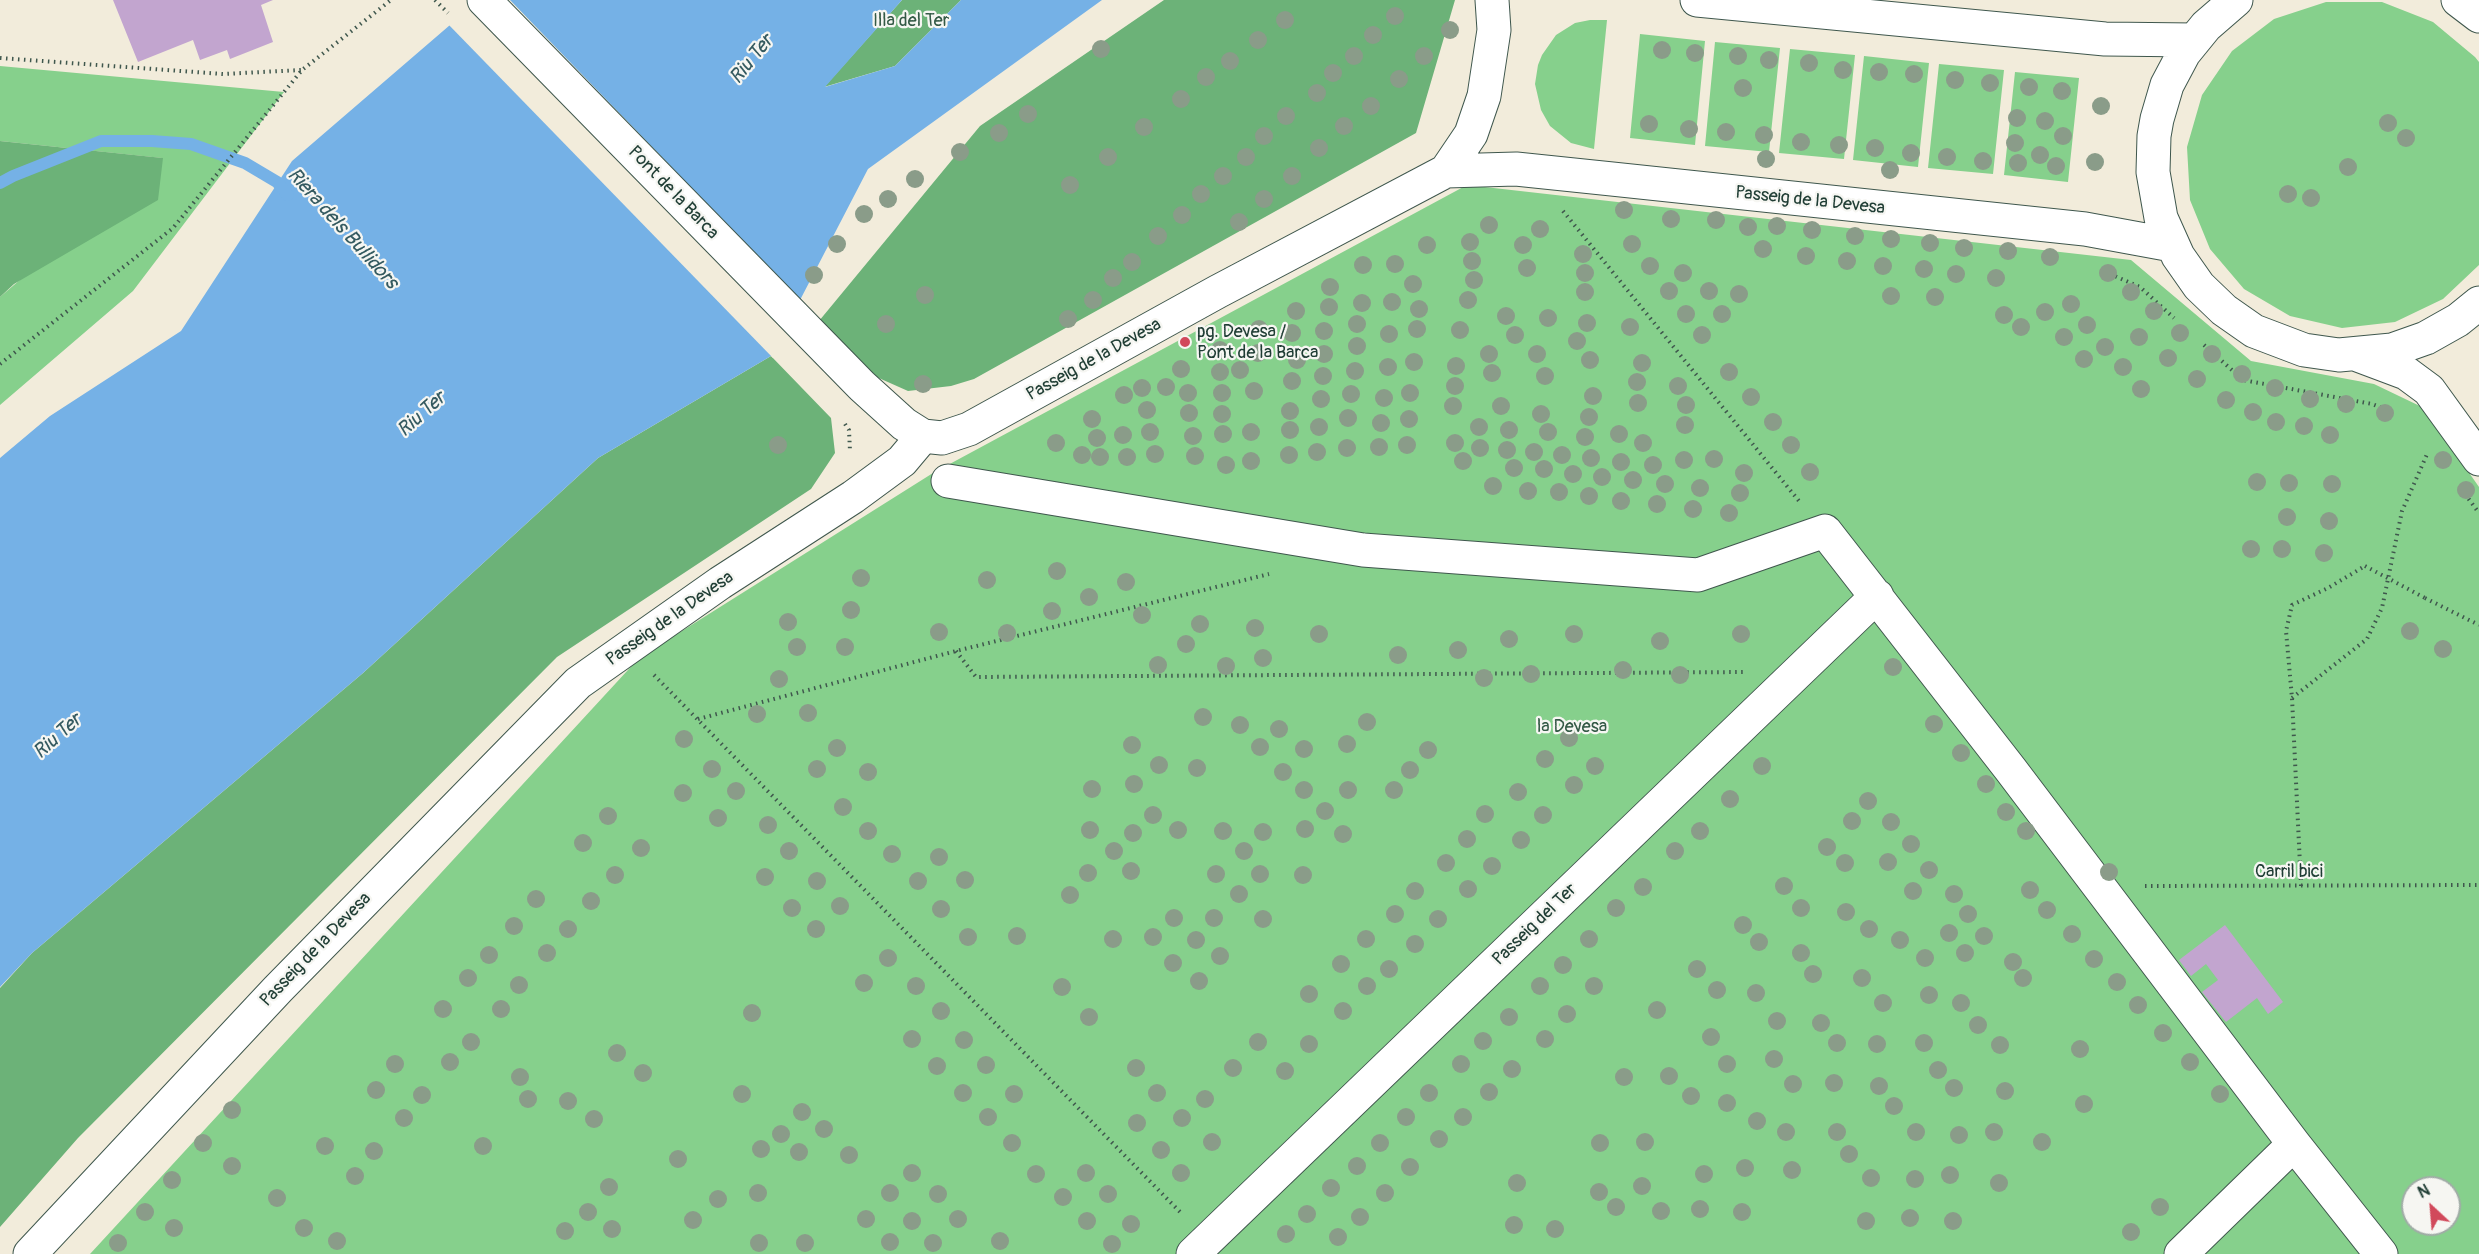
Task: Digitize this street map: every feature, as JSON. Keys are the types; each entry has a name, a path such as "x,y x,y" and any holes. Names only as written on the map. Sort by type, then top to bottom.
{"street":[{"name":"Pont de la Barca","path":"484,0 862,386 904,424 923,436"},
{"name":"Passeig de la Devesa","path":"1446,171 1471,134 1484,96 1494,30 1492,0"},
{"path":"1697,0 2105,39 2194,40"},
{"path":"2236,0 2213,19 2194,40 2168,85 2157,119 2152,154 2155,190 2161,218 2172,245 2188,272 2224,310 2246,326 2270,339 2304,350 2339,355 2392,350 2426,338 2458,320 2479,303"},
{"path":"2458,0 2479,16"},
{"name":"Passeig de la Devesa","path":"30,1254 278,989 579,683 720,583 853,497 902,461 923,436 942,438 969,429 1217,292 1446,171 1516,169 2085,229 2172,245"},
{"path":"2356,354 2406,373 2429,390 2479,459"},
{"path":"948,482 1363,550 1698,575 1825,531 2100,887 2294,1144 2381,1254"},
{"name":"Passeig del Ter","path":"1207,1249 1877,596"},
{"path":"2181,1254 2294,1144"}],"path":[{"path":"0,364 173,228 302,70 391,0"},
{"path":"0,58 223,74 302,70"},
{"path":"1557,204 1825,531"},
{"path":"2102,270 2140,287 2183,326"},
{"path":"2200,342 2243,381 2372,404 2392,411"},
{"path":"2292,698 2367,639 2382,608 2402,511 2431,445"},
{"path":"2465,493 2479,513"},
{"path":"2301,886 2292,698 2286,631 2292,605 2328,588 2365,566 2479,625"},
{"path":"697,719 956,651 1270,573"},
{"path":"627,648 1207,1249"},
{"path":"956,651 976,677 1798,672"},
{"name":"Carril bici","path":"2100,887 2479,885"}],"green space":[{"name":"Illa del Ter","path":"902,0 961,0 895,66 824,87"},
{"path":"1164,0 1455,0 1416,133 974,379 951,386 908,391 872,375 819,321 980,126"},
{"path":"2326,2 2382,2 2433,22 2479,62 2479,265 2443,299 2395,322 2342,328 2290,316 2244,289 2210,249 2190,200 2187,147 2202,95 2232,51 2274,19"},
{"path":"1607,20 1594,149 1571,143 1550,126 1541,110 1535,84 1542,55 1556,35 1575,23"},
{"path":"1640,34 1705,41 1695,145 1630,138"},
{"path":"1715,42 1780,48 1769,152 1705,146"},
{"path":"1790,49 1855,55 1844,159 1779,153"},
{"path":"1864,56 1929,63 1918,167 1853,160"},
{"path":"1939,64 2004,70 1993,174 1928,168"},
{"path":"0,66 284,92 133,291 0,405 0,297 162,158 0,141"},
{"path":"2015,72 2079,78 2068,182 2004,175"},
{"path":"0,141 163,158 158,200 14,284 0,297"},
{"name":"la Devesa","path":"1467,185 2131,260 2251,361 2374,384 2424,408 2479,487 2479,1254 90,1254 639,658 933,473"},
{"path":"771,356 831,418 835,453 811,489 557,657 78,1138 0,1227 0,988 32,953 363,673 598,458"}],"water":[{"name":"Riu Ter","path":"504,0 902,0 825,87 895,66 961,0 1102,0 868,169 771,356 598,458 363,673 32,953 0,987 0,458 50,416 181,331 292,161 450,25"}],"pier":[{"path":"497,0 510,0 802,302 773,358 447,23"}],"building":[{"path":"113,0 273,0 261,5 273,42 230,59 227,50 200,60 193,40 138,62"},
{"path":"2225,925 2283,1002 2268,1014 2257,998 2226,1022 2202,992 2218,980 2206,964 2191,976 2179,960"}],"waterway":[{"name":"Riera dels Bullidors","path":"0,183 101,141 152,141 191,144 245,163 277,182 288,195"}],"place":[{"name":"pg. Devesa / Pont de la Barca","path":"1185,342"}]}
